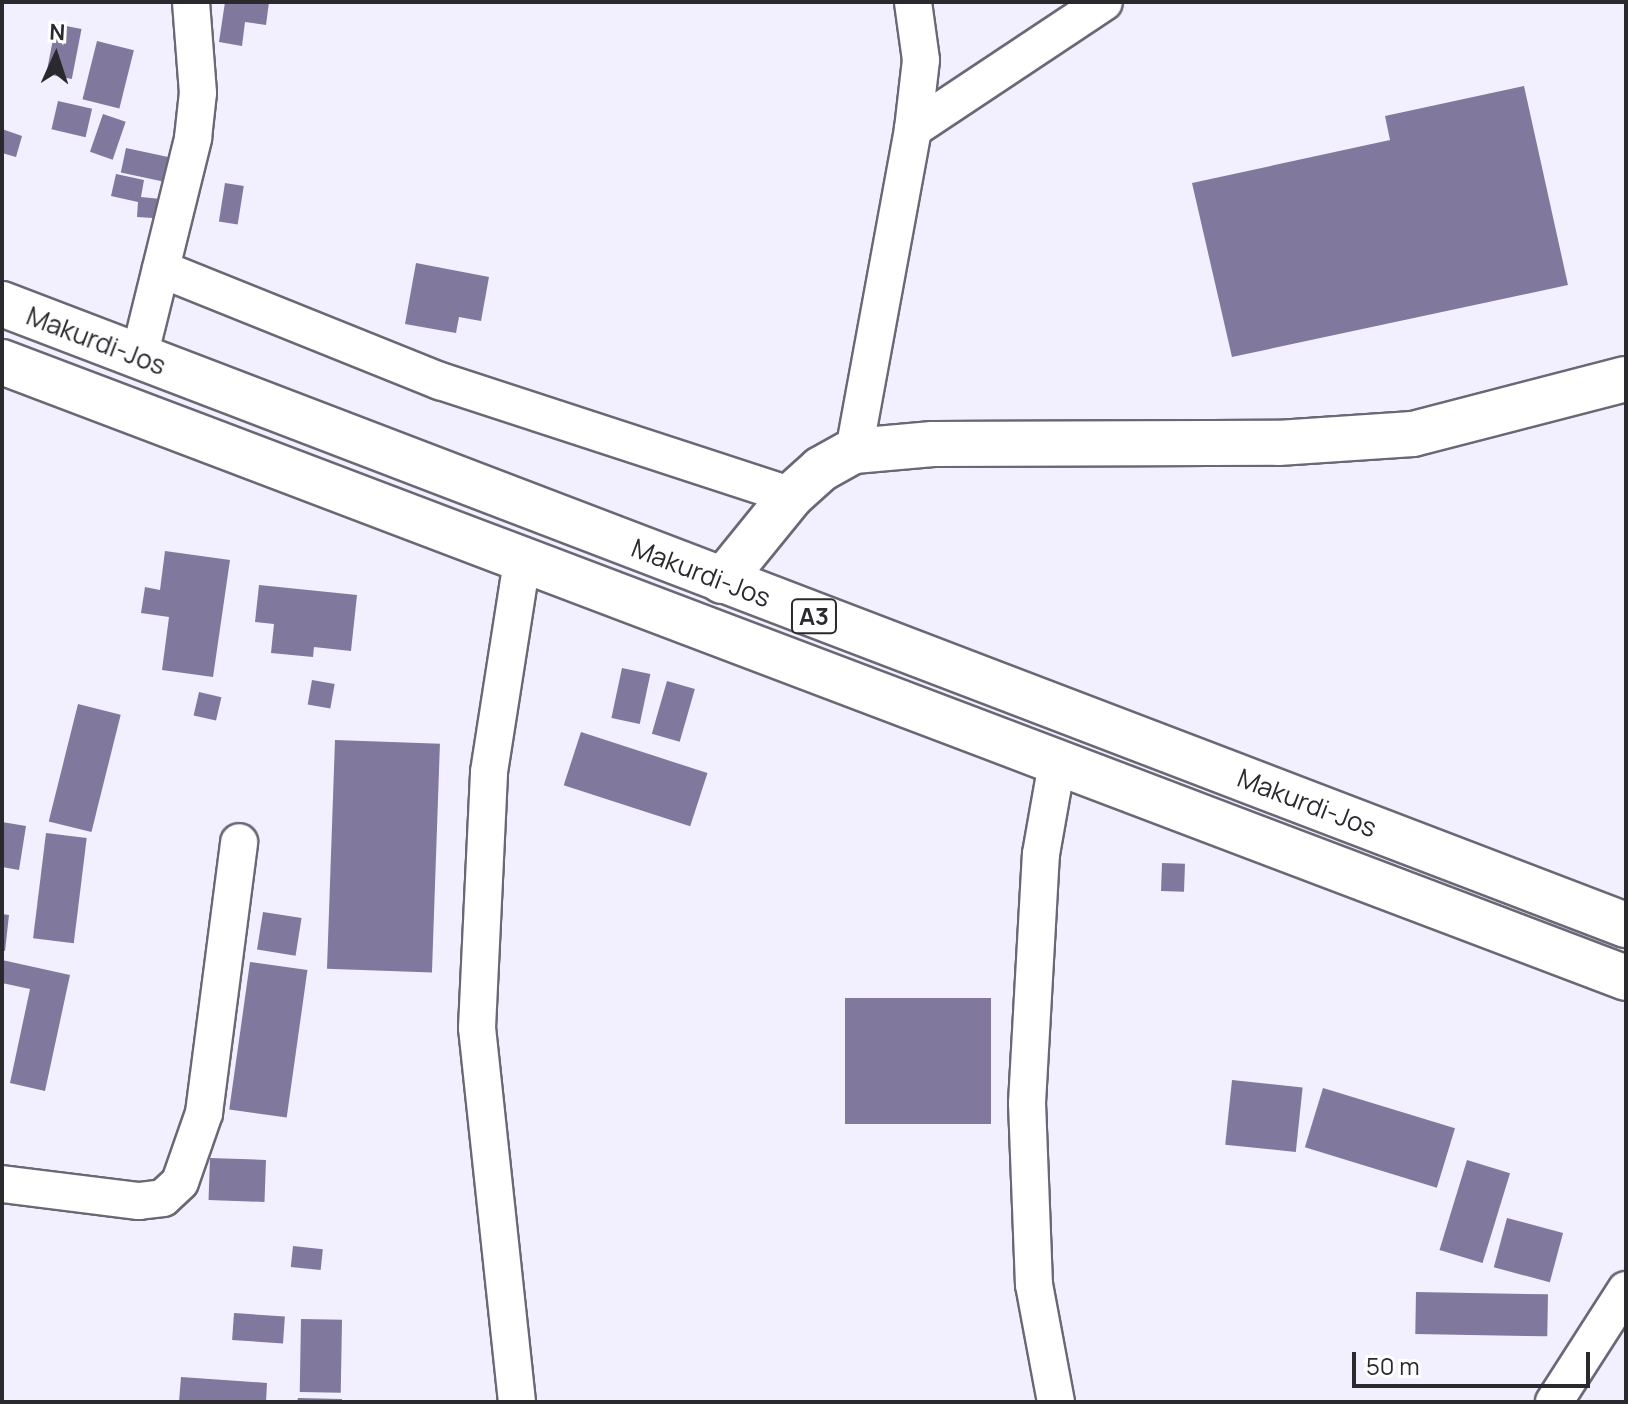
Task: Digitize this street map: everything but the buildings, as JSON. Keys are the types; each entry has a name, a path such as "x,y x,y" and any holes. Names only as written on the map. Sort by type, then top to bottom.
{"main road":[{"name":"Makurdi-Jos","path":"2,304 209,386 1626,925"},
{"name":"Makurdi-Jos","path":"2,362 523,556 1057,763 1626,978"},
{"path":"722,581 791,496 821,469 854,451 933,444 1278,443 1413,434 1626,379"},
{"path":"189,431 209,386"}],"street":[{"path":"139,357 193,138 198,93 191,2"},
{"path":"854,451 913,129 921,60 913,2"},
{"path":"913,129 1104,2"},
{"path":"161,269 440,381 791,496"},
{"path":"517,1402 477,1028 489,772 523,556"},
{"path":"1056,1402 1034,1285 1027,1103 1041,854 1057,763"},
{"path":"2,1184 139,1201 163,1198 180,1182 204,1113 239,842"},
{"path":"1554,1402 1626,1290"}]}
